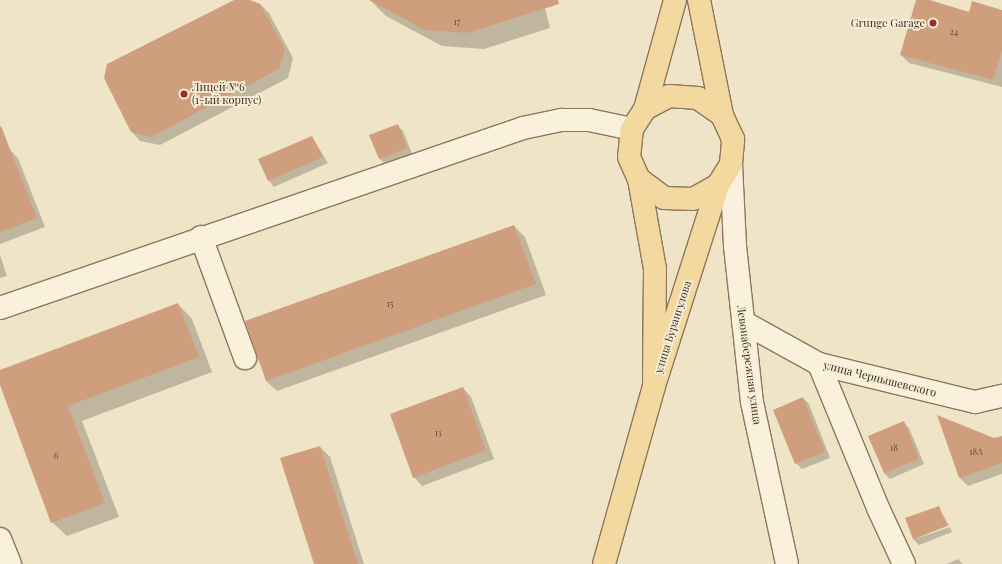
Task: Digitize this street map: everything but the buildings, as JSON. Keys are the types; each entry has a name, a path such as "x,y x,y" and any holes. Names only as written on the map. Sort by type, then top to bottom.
{"main road":[{"name":"улица Бурангулова","path":"654,386 655,269 639,179 629,157 632,129 645,109 675,0"},
{"name":"улица Бурангулова","path":"654,386 718,185 731,164 733,139 722,115 699,0"},
{"name":"улица Бурангулова","path":"645,109 669,96 698,98 722,115"},
{"name":"улица Бурангулова","path":"639,179 664,198 693,199 718,185"},
{"path":"604,564 654,386"}],"street":[{"path":"0,308 202,236 523,128 561,120 589,120 632,129"},
{"name":"Левонабережная улица","path":"731,164 735,246 752,402 787,564"},
{"path":"202,236 245,358"},
{"name":"улица Чернышевского","path":"743,322 819,364 975,402 1002,396"},
{"path":"819,364 878,508 904,564"},
{"path":"0,539 10,564"}],"place":[{"name":"Grunge Garage","path":"933,23"},
{"name":"Лицей №6 (1-ый корпус)","path":"184,94"}]}
